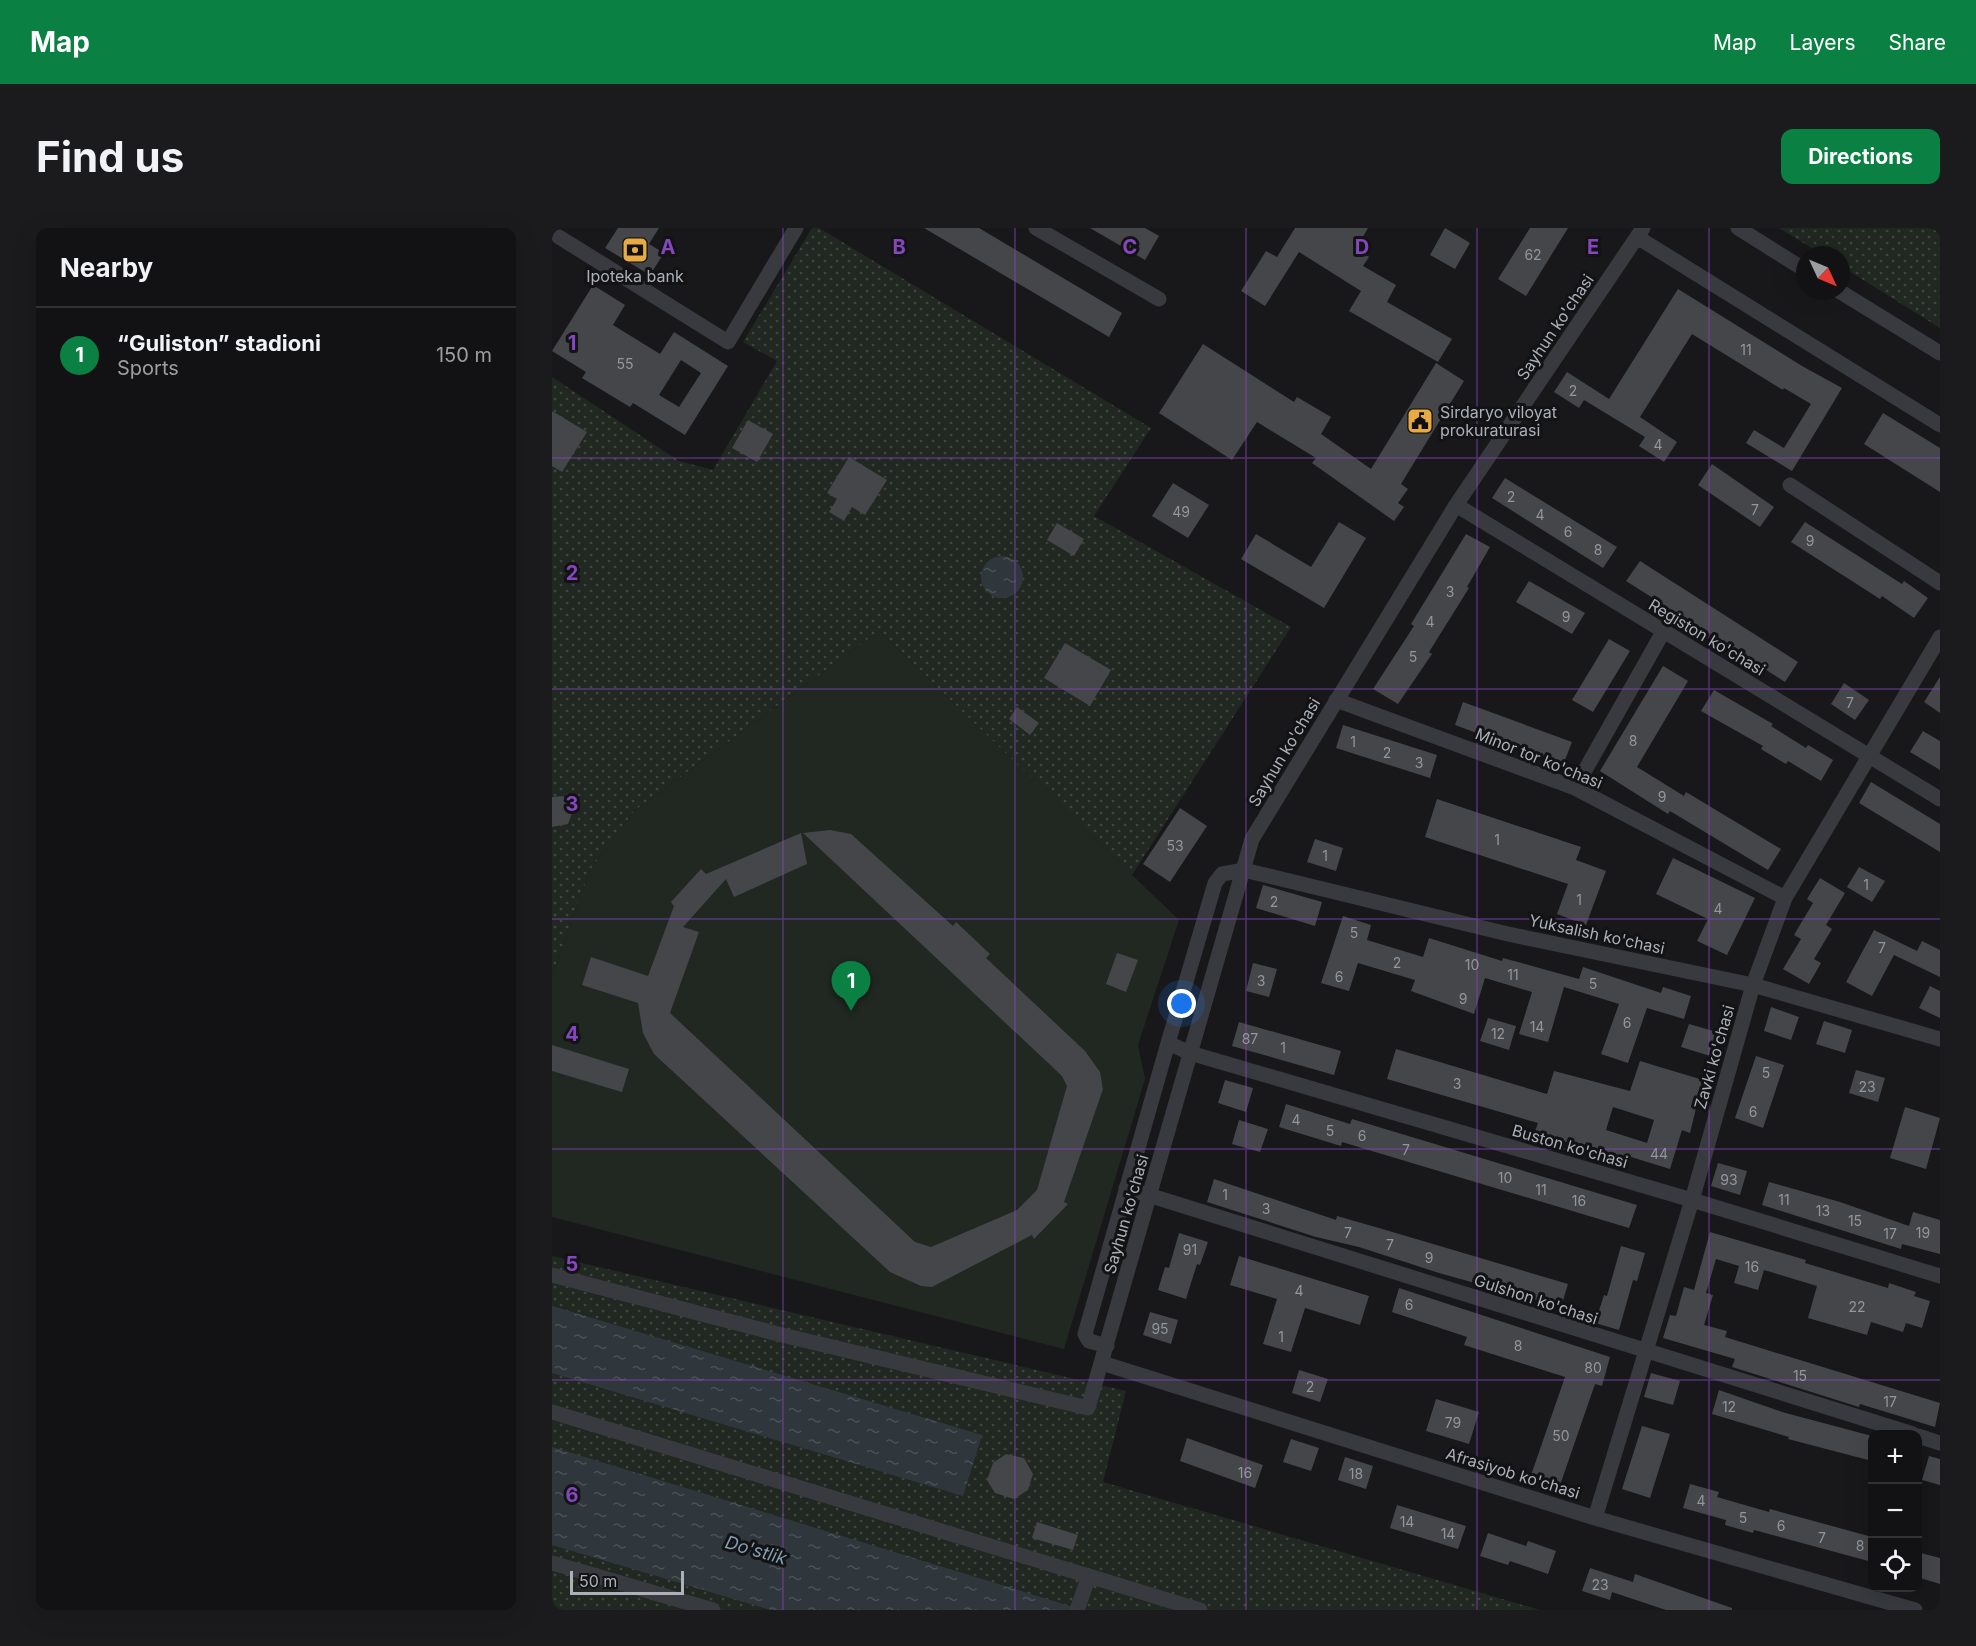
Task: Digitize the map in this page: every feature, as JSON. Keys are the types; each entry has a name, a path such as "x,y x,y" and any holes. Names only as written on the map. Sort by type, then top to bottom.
{"street":[{"path":"558,238 728,342 796,228"},
{"path":"1036,228 1159,299"},
{"path":"1738,228 1796,264"},
{"path":"1640,232 1940,425"},
{"name":"Sayhun ko'chasi","path":"552,1275 778,1334 1088,1407 1252,839 1456,505 1640,232"},
{"path":"1850,298 1940,353"},
{"path":"1790,484 1940,583"},
{"name":"Registon ko'chasi","path":"1456,505 1940,799"},
{"path":"1575,789 1663,632"},
{"name":"Zavki ko'chasi","path":"1594,1518 1692,1200 1753,985 1785,898 1940,637"},
{"name":"Minor tor ko'chasi","path":"1336,700 1575,789 1785,898"},
{"path":"1107,1346 1089,1341 1085,1334 1126,1188 1215,883 1222,874 1244,870"},
{"name":"Yuksalish ko'chasi","path":"1244,870 1508,934 1753,985 1940,1039"},
{"name":"Buston ko'chasi","path":"1168,1043 1190,1053 1692,1200 1940,1276"},
{"name":"Gulshon ko'chasi","path":"1126,1188 1900,1430"},
{"name":"Afrasiyob ko'chasi","path":"1102,1363 1594,1518 1915,1610"},
{"path":"552,1412 1200,1610"},
{"path":"1922,1438 1940,1443"},
{"path":"552,1563 713,1610"},
{"path":"1077,1610 1089,1576"}],"shaded area":[{"path":"812,228 819,228 1151,428 1094,516 1291,627 1132,875 879,631 634,811 590,870 552,976 552,377 679,461 713,470 777,361 743,342"},
{"path":"1779,228 1940,228 1940,328 1850,272 1850,246 1808,246"},
{"path":"879,631 1179,920 1138,1045 1145,1079 1064,1349 552,1217 552,976 590,870 634,811"},
{"path":"552,1256 1126,1391 1103,1482 1540,1610 552,1610"}],"water":[{"path":"1002,556 1017,562 1023,577 1017,592 1002,598 987,592 981,577 987,562"},
{"path":"552,1306 982,1435 963,1496 552,1373"},
{"name":"Do'stlik","path":"552,1447 1083,1610 771,1610 552,1545"}],"building":[{"name":"Ipoteka bank","path":"618,228 659,228 649,244 664,253 650,275 605,248"},
{"path":"924,228 979,228 1122,313 1109,337"},
{"path":"1090,228 1145,228 1159,236 1145,260"},
{"path":"1295,228 1368,228 1356,249 1369,257 1363,266 1396,285 1387,302 1452,339 1438,362 1349,311 1361,291 1299,252 1265,306 1241,291 1266,251 1277,257"},
{"path":"1445,228 1470,243 1455,269 1430,255"},
{"path":"1530,228 1568,228 1526,296 1498,279"},
{"path":"593,285 625,305 613,325 660,354 674,332 728,366 685,435 633,403 630,407 582,378 586,372 552,351","holes":["681,360 701,373 679,407 659,395"]},
{"path":"1678,289 1802,366 1842,388 1792,471 1746,443 1754,430 1784,448 1811,404 1784,388 1783,390 1692,334 1640,417 1677,442 1664,462 1639,446 1645,437 1584,400 1579,408 1554,392 1567,372 1609,399"},
{"path":"1203,344 1294,402 1297,397 1331,417 1321,434 1371,469 1436,363 1464,381 1401,484 1408,489 1398,503 1404,507 1394,521 1312,463 1316,458 1257,422 1232,460 1159,413"},
{"path":"552,411 587,432 562,472 552,466"},
{"path":"1883,413 1940,448 1940,492 1864,444"},
{"path":"748,420 773,434 757,462 732,448"},
{"path":"849,457 887,480 865,515 852,507 844,521 829,512 837,499 827,493"},
{"path":"1712,464 1774,507 1760,527 1698,485"},
{"path":"1505,478 1617,547 1603,568 1492,498"},
{"path":"1173,483 1209,505 1188,538 1152,516"},
{"path":"1339,522 1366,538 1324,608 1241,559 1256,534 1311,567"},
{"path":"1805,522 1902,584 1904,581 1928,598 1914,618 1882,596 1880,599 1791,542"},
{"path":"1057,523 1084,539 1074,556 1047,540"},
{"path":"1466,534 1490,547 1467,587 1469,588 1429,652 1432,654 1398,704 1373,689 1414,626 1411,624"},
{"path":"1640,561 1798,662 1785,682 1626,581"},
{"path":"1529,581 1585,613 1572,634 1516,602"},
{"path":"1609,639 1630,651 1593,712 1572,700"},
{"path":"1065,643 1111,670 1090,706 1044,678"},
{"path":"1663,666 1688,681 1637,767 1684,796 1686,792 1781,849 1768,870 1670,811 1668,814 1600,771"},
{"path":"1940,677 1940,713 1924,702"},
{"path":"1844,683 1869,700 1855,720 1831,704"},
{"path":"1714,690 1773,724 1771,726 1806,748 1808,745 1833,760 1821,781 1788,761 1786,764 1761,749 1763,746 1701,711"},
{"path":"1463,702 1572,742 1563,765 1455,725"},
{"path":"1017,707 1039,723 1030,735 1009,719"},
{"path":"1343,725 1437,755 1430,778 1336,748"},
{"path":"1923,731 1940,741 1940,770 1910,752"},
{"path":"1871,782 1940,824 1940,852 1859,803"},
{"path":"563,796 574,808 568,824 552,827 552,797"},
{"path":"1437,799 1581,847 1576,860 1606,871 1586,925 1557,914 1568,884 1425,837"},
{"path":"1180,808 1207,826 1170,882 1143,864"},
{"path":"830,830 851,834 953,926 956,922 990,954 986,958 1085,1051 1100,1072 1103,1089 1064,1202 1068,1204 1034,1239 1032,1235 932,1287 921,1286 890,1272 654,1054 643,1033 638,1003 582,985 591,957 648,976 674,906 671,902 701,869 706,874 801,833 807,864 734,897 726,879 683,927 699,932 670,1013 915,1242 931,1247 1017,1210 1037,1190 1067,1086 1062,1076 803,833"},
{"path":"1315,839 1343,848 1336,871 1307,862"},
{"path":"1673,858 1755,898 1727,955 1697,941 1708,919 1656,894"},
{"path":"1859,867 1885,881 1872,902 1847,887"},
{"path":"1820,878 1845,893 1826,925 1832,929 1814,959 1821,963 1809,984 1783,969 1801,939 1794,935 1813,903 1807,899"},
{"path":"1263,885 1322,902 1315,926 1256,908"},
{"path":"1343,916 1371,925 1367,940 1423,957 1429,938 1502,961 1503,958 1579,979 1583,967 1661,993 1663,987 1691,996 1684,1019 1647,1008 1628,1063 1601,1054 1619,1004 1564,987 1548,1042 1519,1034 1532,992 1485,978 1474,1014 1411,991 1415,980 1358,963 1349,991 1321,983"},
{"path":"1874,930 1917,951 1922,941 1940,950 1940,977 1894,955 1872,996 1846,982"},
{"path":"1117,953 1138,960 1126,992 1106,984"},
{"path":"1253,963 1277,969 1269,997 1246,991"},
{"path":"1930,986 1940,991 1940,1018 1919,1008"},
{"path":"1771,1007 1799,1017 1791,1040 1764,1031"},
{"path":"1488,1018 1516,1026 1509,1050 1480,1041"},
{"path":"1824,1021 1852,1030 1845,1053 1816,1044"},
{"path":"1239,1022 1341,1051 1334,1075 1232,1046"},
{"path":"1689,1024 1717,1032 1710,1056 1681,1047"},
{"path":"552,1045 629,1069 622,1092 552,1071"},
{"path":"1396,1049 1547,1094 1554,1071 1630,1091 1640,1061 1703,1080 1690,1133 1682,1130 1670,1169 1631,1157 1629,1163 1563,1141 1561,1146 1533,1137 1538,1123 1387,1079","holes":["1613,1107 1654,1120 1647,1143 1606,1130"]},
{"path":"1756,1056 1784,1065 1763,1128 1735,1118"},
{"path":"1856,1070 1885,1078 1878,1102 1849,1093"},
{"path":"1225,1080 1253,1088 1246,1112 1218,1103"},
{"path":"1286,1104 1350,1124 1352,1119 1637,1205 1629,1228 1342,1142 1341,1146 1279,1127"},
{"path":"1905,1107 1940,1118 1926,1169 1890,1158"},
{"path":"1239,1120 1268,1129 1260,1152 1232,1144"},
{"path":"1718,1163 1747,1171 1740,1195 1711,1186"},
{"path":"1214,1179 1336,1220 1337,1216 1568,1284 1561,1307 1439,1273 1359,1247 1316,1237 1207,1202"},
{"path":"1769,1182 1840,1202 1909,1226 1913,1212 1940,1220 1940,1254 1902,1244 1901,1249 1762,1205"},
{"path":"1710,1232 1806,1260 1805,1263 1888,1288 1889,1283 1916,1292 1914,1296 1930,1301 1922,1328 1906,1323 1903,1332 1871,1322 1867,1335 1808,1318 1817,1286 1764,1270 1758,1290 1734,1283 1739,1266 1716,1259 1706,1293 1713,1295 1704,1325 1727,1331 1725,1337 1940,1403 1935,1427 1860,1404 1859,1407 1732,1367 1735,1359 1663,1338 1670,1315 1676,1316 1684,1287 1694,1290"},
{"path":"1179,1233 1208,1242 1200,1265 1197,1264 1186,1299 1158,1290 1165,1267 1169,1268"},
{"path":"1621,1246 1645,1253 1637,1281 1633,1280 1619,1330 1595,1323 1604,1295 1607,1296"},
{"path":"1239,1256 1369,1296 1360,1325 1305,1308 1291,1352 1263,1344 1277,1299 1230,1285"},
{"path":"1399,1288 1610,1357 1602,1386 1595,1384 1559,1488 1530,1478 1565,1377 1464,1345 1467,1337 1392,1312"},
{"path":"1150,1312 1178,1320 1171,1344 1143,1335"},
{"path":"1299,1370 1328,1379 1320,1402 1292,1393"},
{"path":"1651,1373 1680,1381 1673,1405 1644,1397"},
{"path":"1719,1390 1782,1412 1868,1435 1868,1460 1788,1439 1789,1437 1712,1414"},
{"path":"1436,1399 1479,1412 1469,1444 1426,1431"},
{"path":"1642,1426 1670,1434 1650,1498 1622,1489"},
{"path":"1187,1438 1263,1465 1255,1488 1180,1461"},
{"path":"1291,1439 1319,1448 1311,1471 1283,1462"},
{"path":"1006,1454 1024,1458 1033,1474 1028,1490 1014,1499 995,1493 987,1480 993,1463"},
{"path":"1929,1456 1940,1459 1940,1485 1922,1480"},
{"path":"1345,1457 1373,1466 1366,1489 1338,1480"},
{"path":"1690,1484 1719,1492 1717,1497 1868,1536 1868,1561 1754,1530 1753,1533 1725,1525 1726,1520 1683,1508"},
{"path":"1397,1505 1466,1526 1458,1549 1390,1528"},
{"path":"1037,1522 1078,1535 1073,1550 1032,1538"},
{"path":"1488,1533 1526,1546 1528,1541 1556,1551 1548,1574 1510,1561 1508,1565 1480,1556"},
{"path":"1922,1553 1940,1558 1940,1584 1922,1579"},
{"path":"1590,1568 1633,1582 1635,1574 1732,1608 1732,1610 1666,1610 1612,1592 1610,1600 1582,1591"}],"place":[{"name":"Ipoteka bank","path":"635,250"},
{"name":"Sirdaryo viloyat prokuraturasi","path":"1420,421"},
{"name":"“Guliston” stadioni","path":"851,1011"}]}
